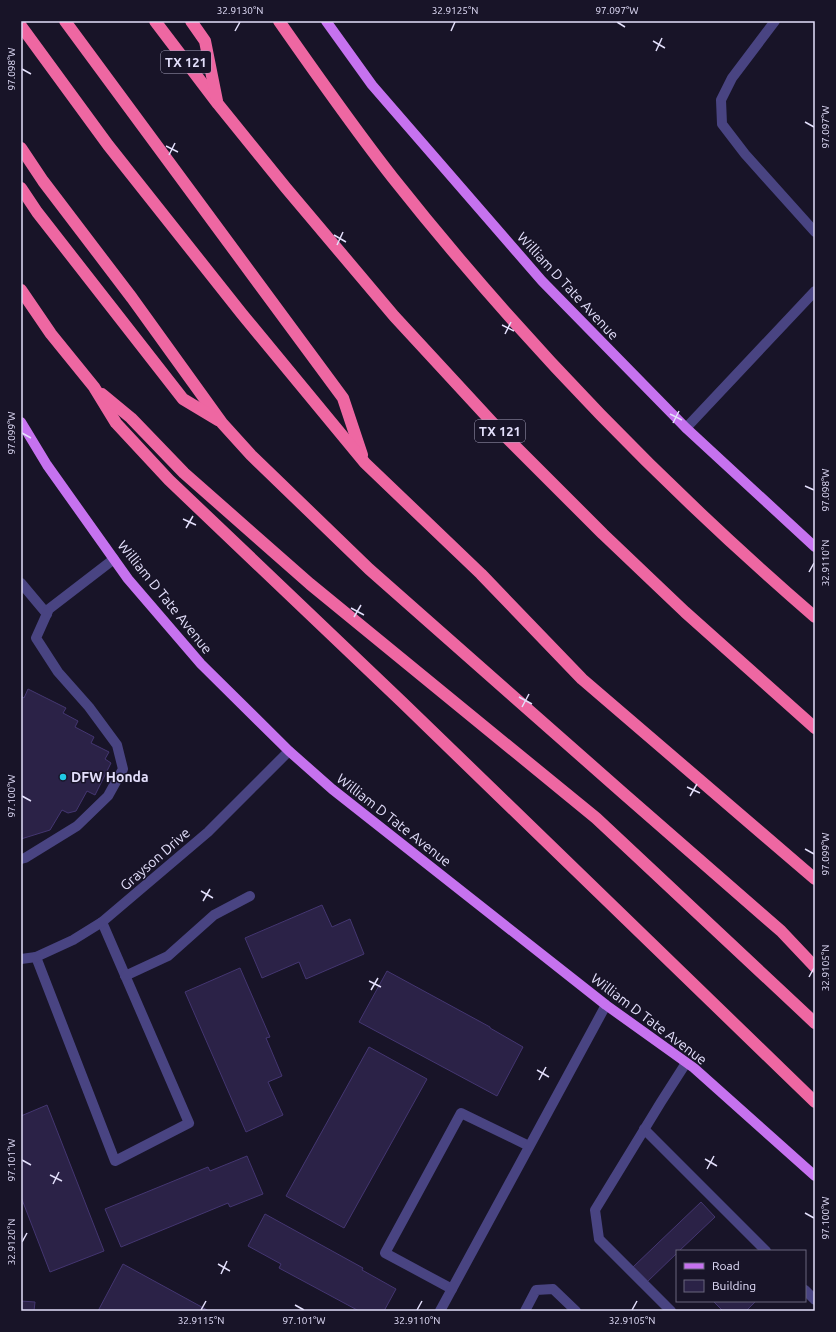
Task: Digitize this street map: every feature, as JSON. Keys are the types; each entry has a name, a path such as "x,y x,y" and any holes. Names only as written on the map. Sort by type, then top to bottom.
{"highway":[{"path":"65,21 343,398 365,463"},
{"name":"TX 121","path":"154,21 218,104 394,316 502,433 597,528 685,612 815,728"},
{"path":"191,21 205,41 218,104"},
{"path":"279,21 392,176 495,301 642,456 704,518 815,617"},
{"path":"21,26 113,151 242,314 365,463 481,574 582,679 815,879"},
{"path":"21,148 43,181 132,298 222,423 251,455 369,569 781,931 815,967"},
{"path":"21,188 37,212 183,399 222,423"},
{"path":"21,290 51,334 94,387 116,423 169,480 397,697 815,1102"},
{"path":"94,387 130,418 184,473 310,584 596,818 815,1023"}],"main road":[{"name":"William D Tate Avenue","path":"326,21 372,85 542,281 686,428 815,547"},
{"name":"William D Tate Avenue","path":"21,422 47,466 128,579 201,664 289,751 332,789 606,1005 686,1063 815,1176"}],"street":[{"path":"775,21 732,78 721,100 722,124 745,154 815,232"},
{"path":"686,428 815,291"},
{"path":"21,859 77,826 108,796 123,769 117,745 89,707 58,672 36,638 49,609 114,559"},
{"path":"21,583 47,614"},
{"name":"Grayson Drive","path":"21,958 36,957 73,940 102,922 208,832 289,751"},
{"path":"125,976 168,956 214,915 250,896"},
{"path":"36,957 115,1161 189,1123 102,922"},
{"path":"440,1311 606,1005"},
{"path":"671,1311 599,1239 595,1210 686,1063"},
{"path":"452,1289 385,1253 461,1113 529,1146"},
{"path":"644,1129 765,1250"},
{"path":"525,1311 536,1290 553,1289 576,1311"},
{"path":"806,1291 815,1300"}],"building":[{"name":"DFW Honda","path":"28,689 66,708 63,713 78,721 75,727 94,737 91,743 109,752 105,759 111,763 95,795 87,791 76,811 68,813 62,810 50,830 21,839 21,696 24,698"},
{"path":"322,905 332,927 350,919 364,954 306,979 299,962 262,978 245,938"},
{"path":"240,968 270,1037 266,1038 282,1076 268,1082 283,1115 246,1132 185,992"},
{"path":"387,971 490,1027 523,1047 497,1096 359,1022"},
{"path":"369,1047 427,1079 344,1228 286,1196"},
{"path":"47,1105 104,1251 50,1272 21,1197 21,1116"},
{"path":"247,1156 263,1194 230,1207 228,1203 121,1247 105,1209 208,1167 210,1171"},
{"path":"701,1202 715,1217 680,1250 676,1250 676,1254 647,1282 633,1267"},
{"path":"265,1214 363,1268 362,1270 396,1289 384,1311 359,1311 279,1268 281,1264 248,1246"},
{"path":"123,1264 209,1311 98,1311"},
{"path":"21,1301 35,1302 34,1311 21,1311"},
{"path":"714,1302 755,1302 746,1311 723,1311"}],"place":[{"name":"DFW Honda","path":"63,777"}]}
